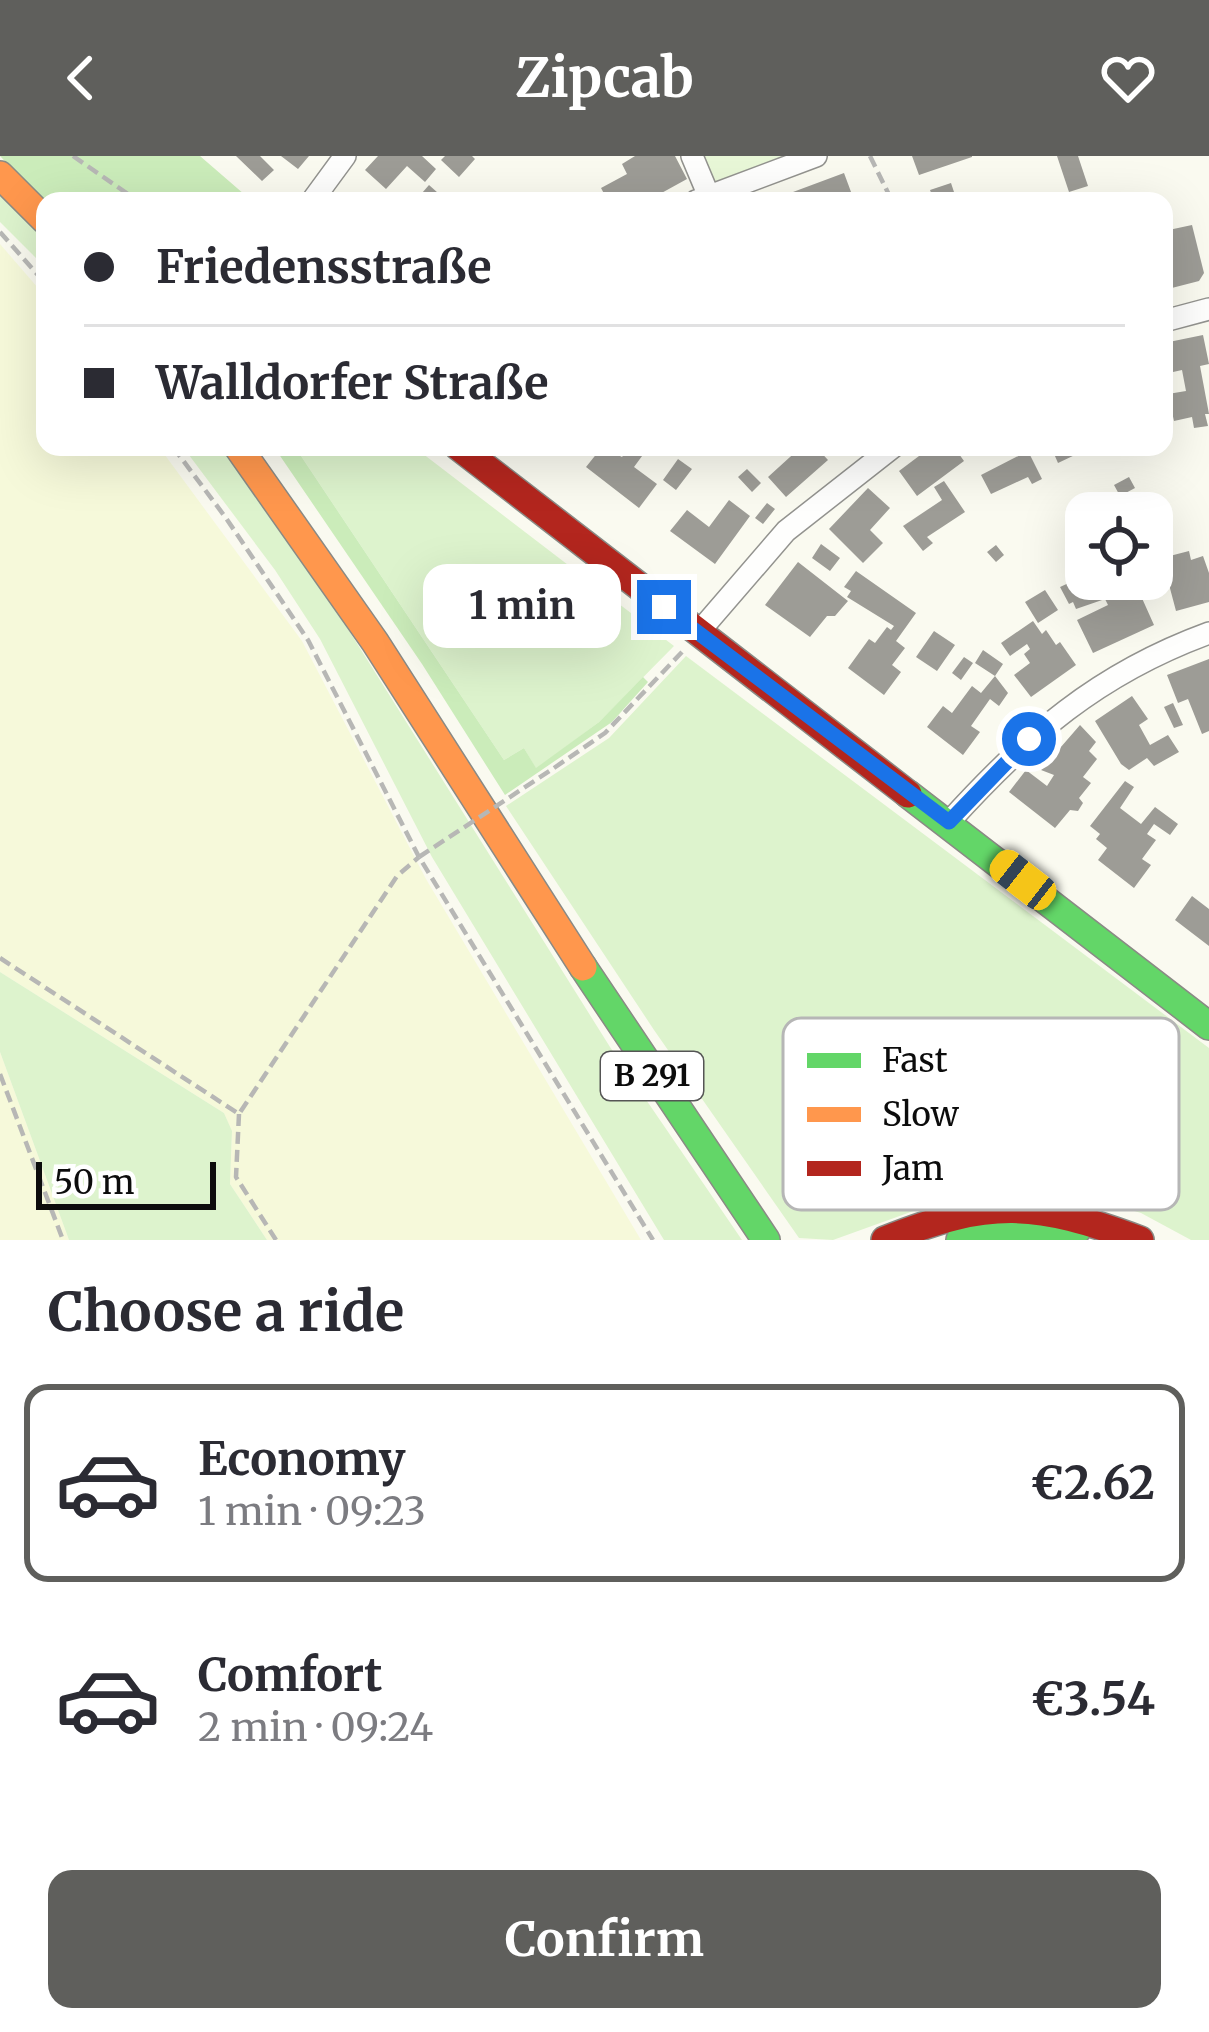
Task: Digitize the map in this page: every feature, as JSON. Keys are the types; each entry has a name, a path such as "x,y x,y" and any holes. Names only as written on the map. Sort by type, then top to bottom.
{"street":[{"path":"319,192 345,156"},
{"path":"692,156 701,192"},
{"path":"718,192 816,156"},
{"path":"0,175 36,211"},
{"path":"1173,319 1209,309"},
{"name":"B 291","path":"244,456 376,643 612,1017 766,1240"},
{"path":"471,456 1209,1026"},
{"path":"698,633 786,531 882,456"},
{"path":"949,822 1007,759 1093,688 1136,662 1209,633"},
{"path":"885,1240 976,1210"},
{"path":"1056,1210 1140,1240"},
{"path":"960,1240 1006,1229 1077,1230 1129,1240"}],"path":[{"path":"74,156 125,192"},
{"path":"870,156 888,192"},
{"path":"0,232 36,273"},
{"path":"179,456 308,640 418,857 653,1240"},
{"path":"276,1240 236,1177 239,1114 397,876 418,857 605,733 698,633"},
{"path":"0,958 239,1114"},
{"path":"0,1074 62,1240"}],"green space":[{"path":"0,156 200,156 242,192 36,192"},
{"path":"698,156 786,156 710,184"},
{"path":"0,196 36,230 36,258 0,222"},
{"path":"0,244 36,286 36,456 166,456 302,641 426,879 641,1240 267,1240 230,1184 232,1132 224,1113 0,972"},
{"path":"190,456 231,456 279,519 610,1047 742,1240 664,1240 432,857 320,639"},
{"path":"280,456 301,456 504,760 524,748 536,768 599,722 643,677 648,682 612,722 505,795"},
{"path":"301,456 426,456 674,646 599,722 536,769 524,748 504,760"},
{"path":"686,656 1169,1018 783,1018 783,1210 916,1210 833,1240 799,1238 506,806 609,738"},
{"path":"0,972 224,1113 232,1131 230,1184 267,1240 69,1240 0,1052"},
{"path":"1179,1026 1209,1048 1209,1240 1191,1240 1131,1210 1179,1210"},
{"path":"0,1052 69,1240 0,1240"}],"building":[{"path":"236,156 260,156 274,170 262,181"},
{"path":"281,156 309,156 298,169"},
{"path":"378,156 422,156 436,169 425,182 407,166 386,189 365,170"},
{"path":"445,156 475,159 459,177 441,160"},
{"path":"635,156 675,156 687,179 663,192 603,192 601,188 627,174 622,164"},
{"path":"912,156 972,156 972,157 919,175"},
{"path":"1057,156 1078,156 1088,186 1069,192"},
{"path":"844,173 851,192 793,192"},
{"path":"951,183 954,192 931,192"},
{"path":"1192,225 1204,273 1199,281 1173,288 1173,229"},
{"path":"1203,335 1209,364 1200,366 1208,426 1194,428 1192,417 1174,421 1173,393 1186,391 1182,370 1173,372 1173,341"},
{"path":"595,456 642,456 634,467 657,484 639,508 586,467"},
{"path":"791,456 828,460 786,497 768,477"},
{"path":"919,456 960,456 964,461 917,496 899,471"},
{"path":"1018,456 1030,456 1042,479 1032,484 1028,477 991,494 981,475"},
{"path":"678,459 692,469 676,490 663,480"},
{"path":"747,469 761,483 752,492 738,477"},
{"path":"1129,477 1135,488 1118,492 1114,485"},
{"path":"944,481 965,512 927,537 933,543 923,551 903,526 942,500 934,487"},
{"path":"868,488 890,508 870,530 883,543 863,563 829,529"},
{"path":"729,500 750,516 715,564 670,531 687,510 709,527"},
{"path":"767,503 775,509 763,524 755,518"},
{"path":"821,544 840,558 830,571 812,558"},
{"path":"996,545 1004,555 996,562 987,552"},
{"path":"1189,551 1191,560 1203,556 1209,573 1209,602 1176,611 1173,555"},
{"path":"798,562 848,601 810,637 765,605"},
{"path":"856,571 916,613 896,641 905,648 892,665 901,672 884,695 848,668 869,639 875,643 887,627 894,626 847,597 851,591 844,587"},
{"path":"1045,590 1058,610 1038,623 1025,602"},
{"path":"1067,600 1102,600 1076,609 1073,602"},
{"path":"1106,600 1143,600 1154,625 1093,653 1077,620 1108,605"},
{"path":"1033,621 1056,645 1060,642 1076,665 1031,697 1014,675 1030,663 1024,654 1030,649 1027,644 1010,656 1001,643"},
{"path":"934,631 955,645 937,671 916,657"},
{"path":"983,650 1003,664 995,676 975,663"},
{"path":"964,657 973,663 961,680 952,673"},
{"path":"1209,659 1209,731 1202,734 1188,699 1178,703 1167,675"},
{"path":"995,676 1008,693 999,706 990,699 971,726 980,732 963,755 927,727 943,706 952,713 972,686 981,693"},
{"path":"1132,696 1148,719 1139,725 1150,745 1168,735 1179,752 1154,766 1147,758 1129,770 1095,721"},
{"path":"1173,703 1183,725 1174,728 1164,707"},
{"path":"1080,725 1096,742 1089,751 1097,759 1083,777 1091,783 1079,798 1083,803 1055,828 1009,792 1026,770 1047,786 1054,775 1041,770"},
{"path":"1125,781 1134,787 1120,808 1141,824 1155,807 1178,824 1170,835 1154,824 1147,834 1156,840 1142,859 1151,865 1134,888 1098,860 1107,848 1090,826"},
{"path":"1192,896 1209,909 1209,946 1175,920"}],"traffic: fast":[{"path":"908,794 1209,1026"},
{"path":"583,967 766,1240"},
{"path":"960,1240 1006,1229 1077,1230"}],"traffic: slow":[{"path":"0,175 36,211"},
{"path":"244,456 375,642 583,967"}],"traffic: jam":[{"path":"471,456 908,794"},
{"path":"885,1240 954,1217 1012,1210 1071,1218 1140,1240"}],"route":[{"path":"664,607 949,822 1029,739"}]}
